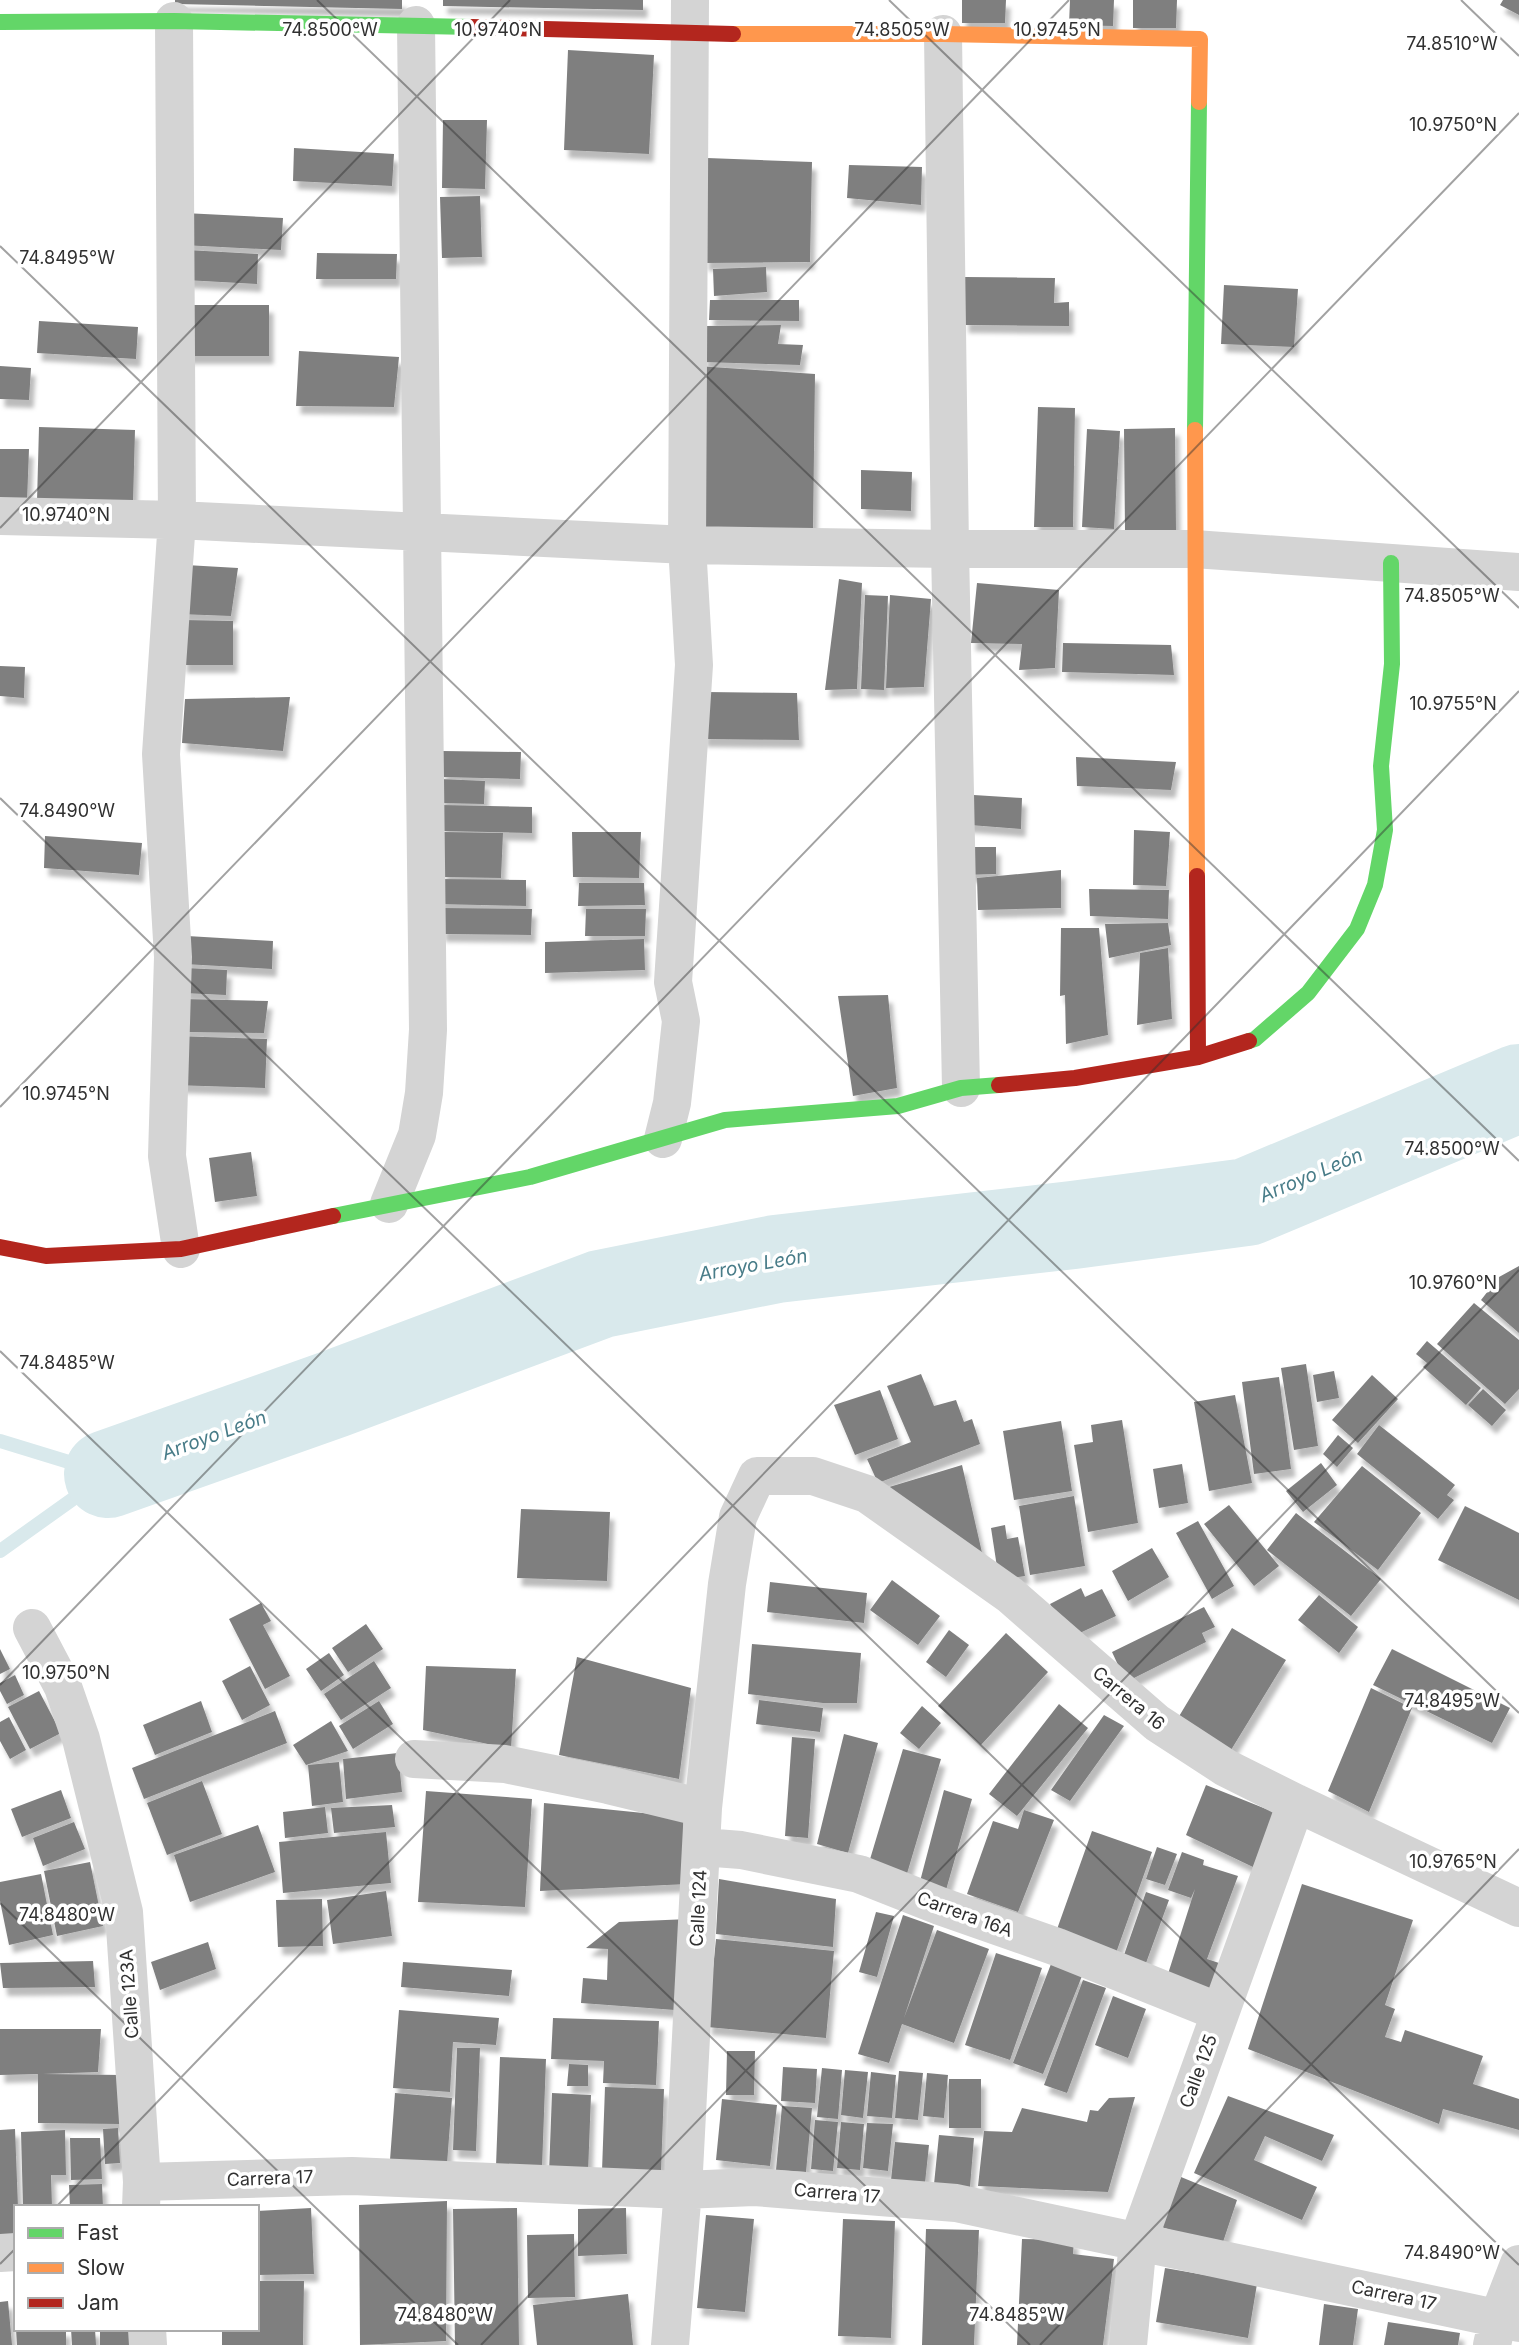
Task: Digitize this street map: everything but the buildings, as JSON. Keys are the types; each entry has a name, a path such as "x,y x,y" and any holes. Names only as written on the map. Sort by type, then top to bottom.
{"street":[{"path":"663,1139 673,1092 681,1021 673,982 694,665 687,545 690,17"},
{"path":"0,22 174,20 416,24 690,17 943,34 1200,39 1194,549 1198,1057"},
{"path":"174,20 177,520 161,754 173,957 167,1156 181,1249"},
{"path":"389,1204 417,1135 424,1093 428,1030 416,24"},
{"path":"943,34 961,1088"},
{"path":"0,516 177,520 687,545 1194,549 1519,572"},
{"path":"0,1247 46,1256 181,1249 530,1177 725,1120 898,1107 961,1088 1075,1079 1198,1057 1255,1038 1308,993 1357,929 1375,885 1385,830 1381,766 1392,664 1391,563"},
{"name":"Carrera 16","path":"757,1476 813,1476 867,1494 1010,1595 1157,1723 1226,1768 1519,1908"},
{"name":"Calle 124","path":"670,2345 683,2190 703,1808 727,1584 738,1517 757,1476"},
{"name":"Calle 123A","path":"32,1629 63,1688 81,1739 124,1912 142,2194"},
{"path":"414,1759 505,1764 703,1808"},
{"name":"Calle 125","path":"1128,2345 1138,2241 1296,1803"},
{"name":"Carrera 16A","path":"702,1847 741,1850 859,1874 1057,1947 1219,2012"},
{"name":"Carrera 17","path":"142,2194 352,2176 683,2190 754,2187 956,2203 1138,2241 1503,2329"},
{"path":"1503,2329 1519,2263"}],"waterway":[{"name":"Arroyo León","path":"108,1474 334,1394 601,1294 776,1259 1247,1202 1519,1088"},
{"name":"Arroyo León","path":"0,1441 108,1474"},
{"path":"0,1551 108,1474"}],"traffic: fast":[{"path":"0,22 174,21 472,27"},
{"path":"1195,430 1199,102"},
{"path":"1249,1041 1255,1039 1308,993 1357,929 1375,885 1385,830 1381,766 1392,664 1391,563"},
{"path":"333,1216 530,1177 725,1120 898,1106 961,1088 999,1085"}],"traffic: slow":[{"path":"733,34 943,34 1200,39 1199,102"},
{"path":"1195,430 1197,876"}],"traffic: jam":[{"path":"472,27 733,34"},
{"path":"1197,876 1198,1057"},
{"path":"999,1085 1075,1078 1198,1057 1249,1041"},
{"path":"0,1247 46,1256 181,1249 333,1216"}]}
